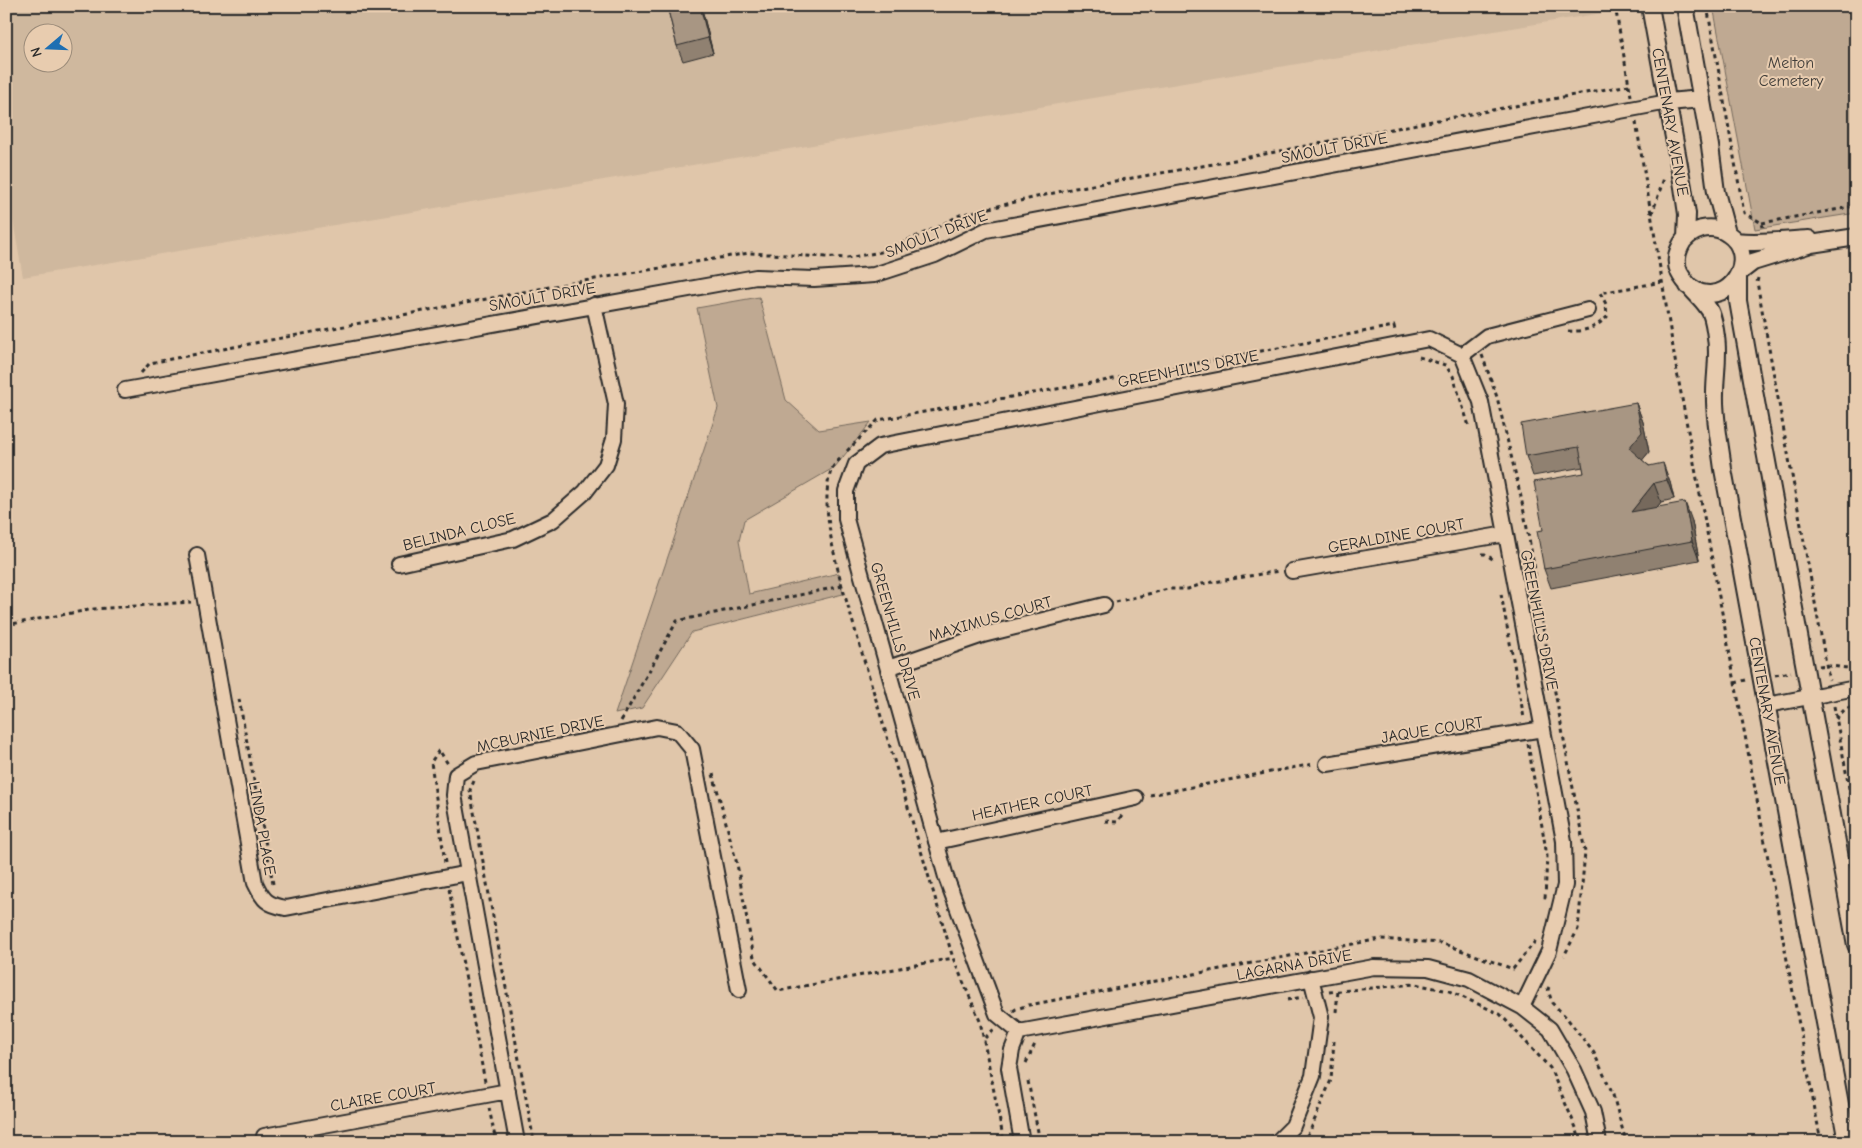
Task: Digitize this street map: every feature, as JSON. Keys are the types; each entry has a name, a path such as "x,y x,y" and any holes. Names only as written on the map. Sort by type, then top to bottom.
{"street":[{"name":"CENTENARY AVENUE","path":"1650,6 1687,214 1686,238"},
{"name":"CENTENARY AVENUE","path":"1684,6 1702,98 1719,207 1732,237"},
{"path":"1668,102 1702,98"},
{"name":"SMOULT DRIVE","path":"125,390 756,276 814,279 874,275 935,255 986,230 1668,102"},
{"path":"1831,241 1810,239 1751,243 1732,237 1717,229 1706,228 1695,231 1686,238 1677,253 1677,266 1681,277 1688,286 1701,293 1712,294 1724,291 1733,284 1739,274 1753,262 1811,244 1831,241 1856,237"},
{"path":"1732,237 1741,252 1742,262 1739,274 1738,301 1856,945"},
{"name":"CENTENARY AVENUE","path":"1688,286 1709,309 1717,337 1714,395 1723,469 1847,1142"},
{"name":"BELINDA CLOSE","path":"399,564 514,539 554,520 585,492 606,465 614,438 616,404 594,305"},
{"path":"1462,355 1487,336 1588,310"},
{"name":"GREENHILLS DRIVE","path":"1019,1032 997,1014 946,877 846,519 846,491 856,464 880,446 1429,339 1462,355 1481,402 1564,841 1565,884 1549,951 1522,1007"},
{"name":"GERALDINE COURT","path":"1292,571 1506,534"},
{"name":"LINDA PLACE","path":"197,555 255,883 261,897 273,906 278,907"},
{"name":"MAXIMUS COURT","path":"890,674 983,635 1104,604"},
{"path":"1766,705 1856,688"},
{"name":"MCBURNIE DRIVE","path":"456,775 476,763 657,728 677,731 692,749 740,990"},
{"name":"JAQUE COURT","path":"1327,764 1543,729"},
{"path":"456,775 454,795 517,1142"},
{"name":"HEATHER COURT","path":"936,842 1136,798"},
{"path":"278,907 286,908 448,883 468,873"},
{"name":"LAGARNA DRIVE","path":"1019,1032 1374,967 1428,968 1469,979 1522,1007 1550,1028 1574,1070 1593,1112 1599,1142"},
{"path":"1277,1142 1293,1126 1314,1076 1321,1017 1310,978"},
{"path":"1019,1032 1012,1050 1009,1068 1022,1142"},
{"name":"CLAIRE COURT","path":"264,1136 508,1092"},
{"path":"1839,1098 1845,1105 1856,1105"}],"path":[{"path":"1615,6 1634,108 1678,382 1821,1142"},
{"path":"1707,6 1744,213 1762,223 1856,206"},
{"path":"125,390 150,364 560,285 748,253 847,258 881,252 936,228 960,214 1075,188 1629,86"},
{"path":"1762,223 1766,242"},
{"path":"1759,276 1756,282 1856,826"},
{"path":"1562,328 1566,331 1579,332 1596,327 1607,317 1606,304 1600,293 1662,282"},
{"path":"1004,1142 985,1038 980,1021 953,958 842,586 832,544 826,491 832,469 853,444 878,420 1103,381 1394,326 1403,358 1419,357 1445,365 1453,376 1471,430"},
{"path":"1485,350 1482,355 1497,397 1521,497 1535,570 1536,590 1585,852 1578,929 1560,963"},
{"path":"1492,536 1496,569"},
{"path":"1475,555 1485,554 1494,560"},
{"path":"1104,604 1168,589 1188,588 1278,571 1292,571"},
{"path":"622,734 620,722 677,621 842,586"},
{"path":"1500,588 1530,753 1546,856 1544,905"},
{"path":"6,625 94,609 206,602"},
{"path":"1735,683 1826,665 1848,669 1856,668"},
{"path":"872,684 890,674"},
{"path":"238,694 278,907"},
{"path":"1836,719 1846,708 1856,706"},
{"path":"1523,749 1530,753"},
{"path":"456,775 439,750 431,762 440,837 496,1142"},
{"path":"1104,821 1117,822 1136,798 1256,774 1316,764 1327,764"},
{"path":"712,770 738,864 754,958 778,991 953,958"},
{"path":"477,773 470,790 534,1142"},
{"path":"929,881 946,877"},
{"path":"440,890 448,883"},
{"path":"985,1038 1016,1008 1380,939 1441,943 1514,969 1538,937"},
{"path":"1552,980 1548,989 1552,1003 1594,1053 1613,1095 1626,1142"},
{"path":"1286,1000 1343,990 1415,984 1449,992 1500,1014 1550,1068 1577,1130 1580,1142"},
{"path":"1025,1065 1036,1043"},
{"path":"1027,1074 1040,1142"},
{"path":"1223,1142 1228,1135 1232,1142"}],"shaded area":[{"path":"6,6 1626,6 1626,9 23,277 6,181"}],"green space":[{"name":"Melton Cemetery","path":"1713,6 1856,6 1856,213 1755,229"},
{"path":"759,297 786,400 819,430 871,422 835,467 744,520 739,541 749,594 839,573 843,594 692,632 642,708 615,714 718,408 697,308"}],"building":[{"path":"667,6 700,6 708,38 677,46"},
{"path":"1636,403 1642,432 1629,448 1649,466 1663,463 1667,480 1654,483 1631,512 1685,502 1692,541 1544,569 1537,531 1543,530 1534,482 1584,473 1579,447 1526,456 1521,424"}]}
